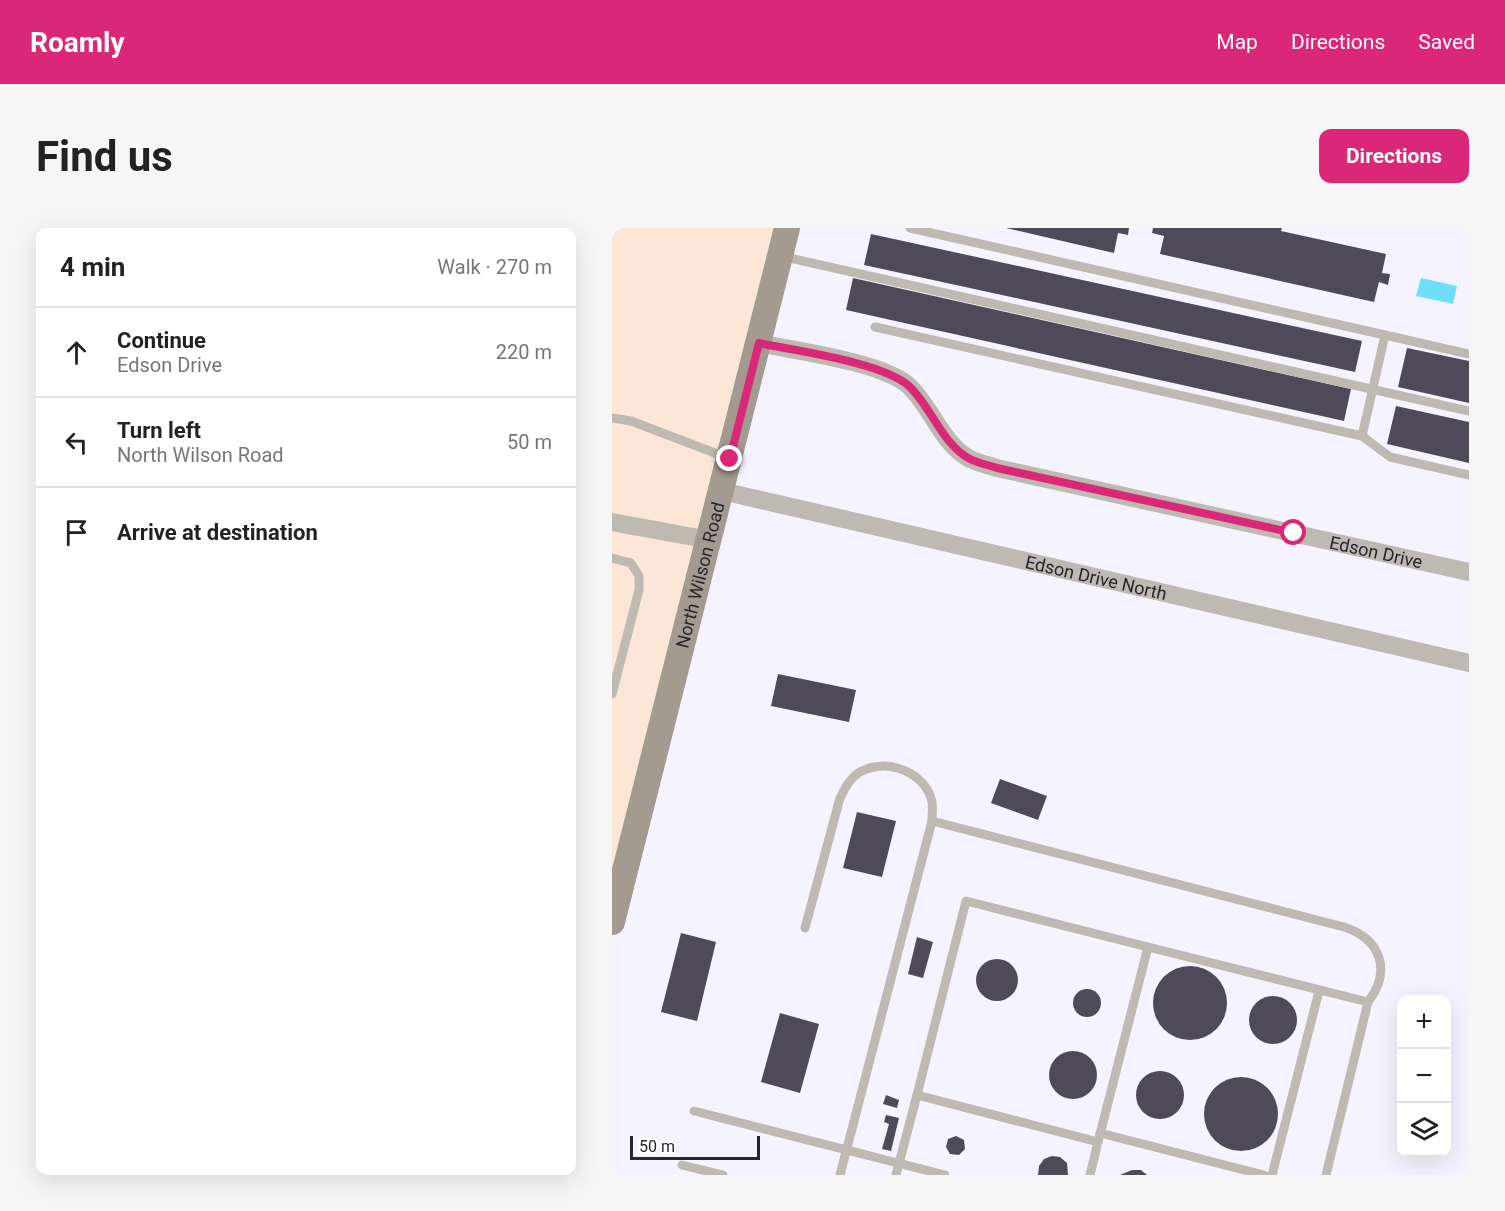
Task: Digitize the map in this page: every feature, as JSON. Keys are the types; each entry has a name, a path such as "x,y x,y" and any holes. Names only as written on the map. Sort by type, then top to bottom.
{"main road":[{"name":"North Wilson Road","path":"612,922 787,228"}],"street":[{"name":"Edson Drive","path":"759,343 872,368 907,384 932,414 949,441 970,459 997,468 1469,572"},
{"name":"Edson Drive North","path":"722,491 1469,663"},
{"path":"612,522 710,540"}],"lane":[{"path":"910,228 1469,354"},
{"path":"780,256 1469,411"},
{"path":"875,327 1362,436 1390,457 1469,475"},
{"path":"1362,436 1385,335"},
{"path":"612,418 632,421 730,459"},
{"path":"612,558 631,563 639,576 639,590 612,694"},
{"path":"805,928 840,798 848,783 860,772 878,767 897,767 920,780 932,801 932,821 840,1175"},
{"path":"932,821 1356,931 1374,947 1382,969 1376,992 1368,1002 1326,1175"},
{"path":"896,1175 966,901 1368,1002"},
{"path":"1090,1175 1148,947"},
{"path":"1272,1175 1319,991"},
{"path":"917,1095 1264,1175"},
{"path":"694,1111 945,1175"},
{"path":"682,1165 723,1175"}],"shaded area":[{"path":"612,228 782,228 612,902"}],"water":[{"path":"1421,278 1457,286 1453,304 1416,296"}],"building":[{"path":"1006,228 1129,228 1128,235 1118,233 1114,253"},
{"path":"1153,228 1282,228 1281,231 1386,254 1382,273 1390,274 1388,285 1379,282 1374,302 1160,254 1164,236 1152,233"},
{"path":"871,234 1362,341 1355,372 864,265"},
{"path":"853,278 1351,389 1344,421 846,310"},
{"path":"1407,348 1469,361 1469,403 1398,387"},
{"path":"1396,406 1469,422 1469,463 1387,444"},
{"path":"778,674 856,690 849,722 771,706"},
{"path":"1000,779 1047,796 1038,820 991,803"},
{"path":"857,812 896,821 882,877 843,868"},
{"path":"681,933 716,942 697,1021 661,1012"},
{"path":"917,937 933,942 923,978 908,974"},
{"path":"997,959 1005,960 1012,965 1017,972 1017,988 1012,995 1005,1000 997,1001 989,1000 982,995 977,988 976,980 977,972 982,965 989,960"},
{"path":"1190,966 1211,972 1221,982 1227,1003 1221,1024 1211,1034 1190,1040 1169,1034 1159,1024 1153,1003 1159,982 1169,972"},
{"path":"1087,989 1097,993 1101,1003 1097,1013 1087,1017 1077,1013 1073,1003 1077,993"},
{"path":"1268,996 1278,996 1290,1003 1297,1015 1297,1025 1290,1037 1278,1044 1268,1044 1253,1033 1249,1025 1249,1015 1260,1000"},
{"path":"780,1013 819,1024 800,1093 761,1082"},
{"path":"1068,1051 1078,1051 1090,1058 1097,1070 1097,1080 1090,1092 1078,1099 1068,1099 1053,1088 1049,1080 1049,1070 1060,1055"},
{"path":"1155,1071 1165,1071 1180,1081 1184,1095 1183,1104 1174,1115 1165,1119 1155,1119 1140,1109 1136,1100 1136,1090 1146,1075"},
{"path":"1241,1077 1255,1080 1267,1088 1275,1100 1278,1114 1275,1128 1267,1140 1255,1148 1241,1151 1227,1148 1215,1140 1207,1128 1204,1114 1207,1100 1215,1088 1227,1080"},
{"path":"886,1095 899,1100 897,1108 883,1104"},
{"path":"886,1115 899,1118 891,1151 882,1149 889,1124 884,1122"},
{"path":"956,1136 964,1140 965,1149 959,1155 950,1154 946,1147 948,1139"},
{"path":"1052,1156 1060,1157 1067,1163 1068,1175 1038,1175 1039,1166 1044,1159"},
{"path":"1132,1170 1141,1170 1147,1175 1120,1175"}],"route":[{"path":"730,459 759,343 872,368 907,384 932,414 949,441 970,459 997,468 1294,533"}]}
